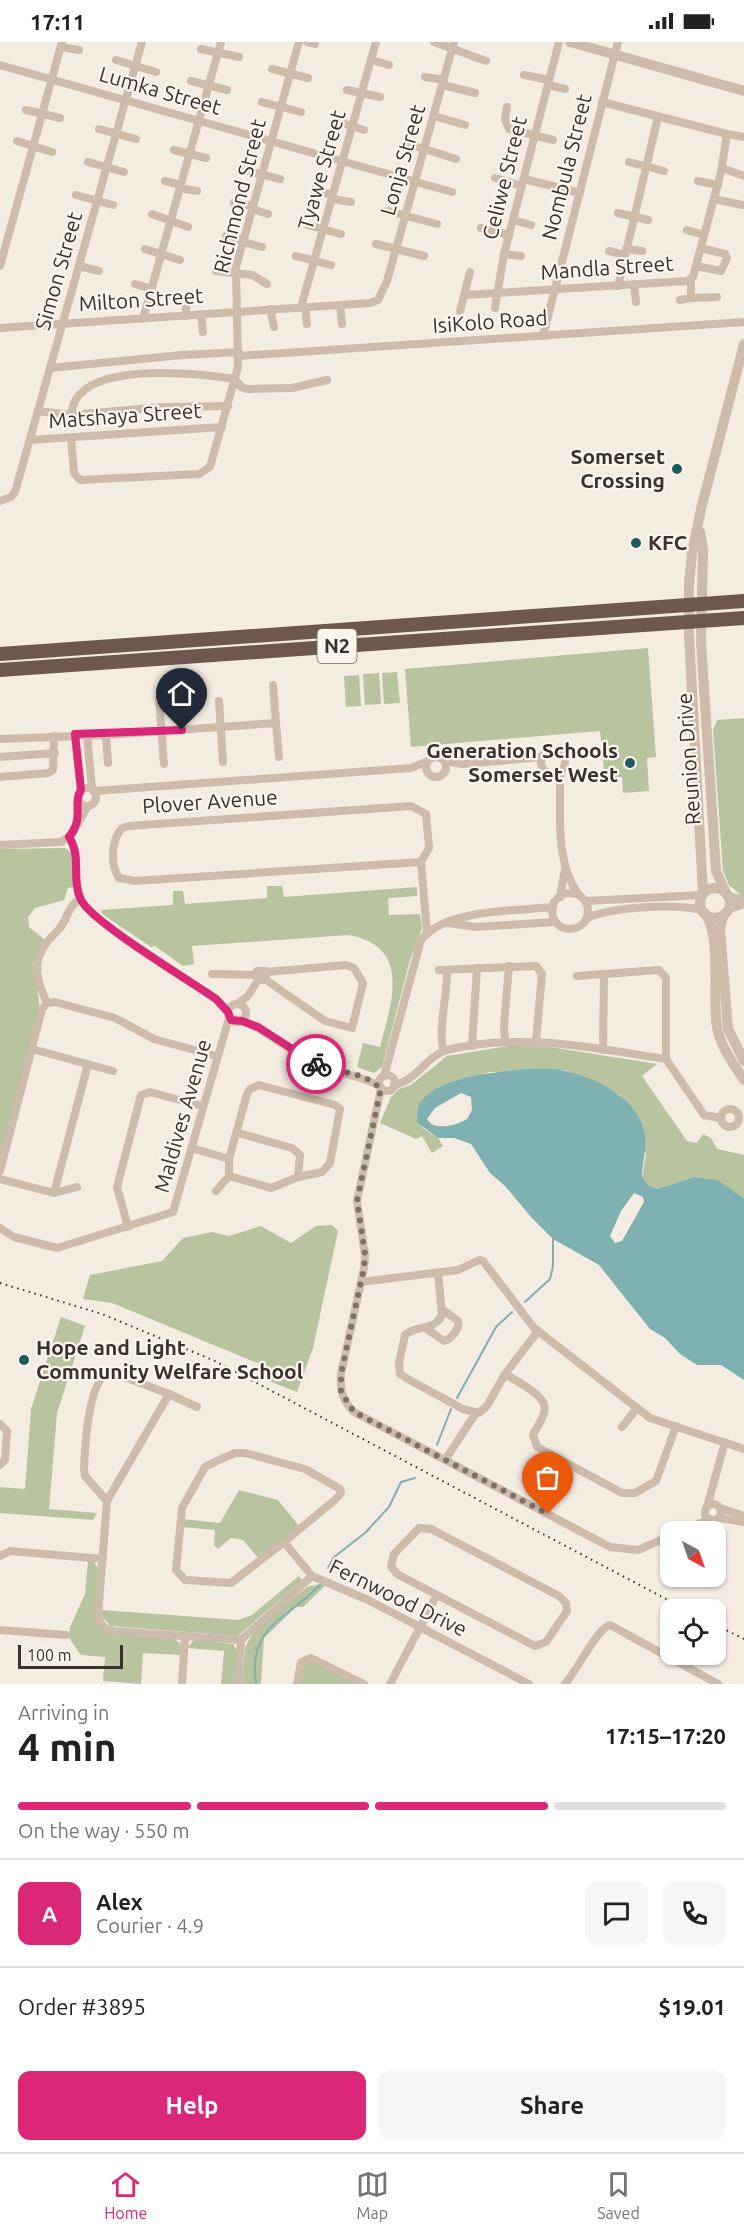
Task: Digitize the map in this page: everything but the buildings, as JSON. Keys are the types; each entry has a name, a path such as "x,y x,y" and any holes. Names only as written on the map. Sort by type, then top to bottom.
{"highway":[{"name":"N2","path":"0,654 744,601"},
{"name":"N2","path":"0,670 744,618"}],"street":[{"name":"Simon Street","path":"0,501 15,492 142,42"},
{"path":"143,319 221,42"},
{"name":"Richmond Street","path":"71,438 74,473 80,480 199,474 208,470 214,459 235,379 239,354 235,272 299,42"},
{"name":"Tyawe Street","path":"303,307 376,42"},
{"path":"434,42 453,45 486,61"},
{"name":"Celiwe Street","path":"495,308 495,293 504,254 559,42"},
{"path":"570,42 744,91"},
{"name":"Nombula Street","path":"543,336 618,42"},
{"path":"0,266 60,44 79,50"},
{"name":"Lonja Street","path":"385,288 453,45"},
{"path":"201,49 239,57"},
{"path":"116,60 156,72"},
{"path":"371,60 390,65"},
{"name":"Lumka Street","path":"0,65 452,192"},
{"path":"272,69 308,78"},
{"path":"524,75 565,89"},
{"path":"425,77 475,93"},
{"path":"191,81 227,90"},
{"path":"347,90 380,98"},
{"path":"262,102 301,112"},
{"path":"602,102 744,137"},
{"path":"507,107 505,119 507,127 552,140"},
{"path":"26,110 60,118"},
{"path":"434,116 465,124"},
{"path":"618,286 658,117"},
{"path":"335,121 364,130"},
{"path":"99,129 136,139"},
{"name":"Mandla Street","path":"495,293 691,280 718,185 727,134"},
{"path":"17,141 52,152"},
{"path":"405,143 456,159"},
{"path":"174,150 206,158"},
{"path":"88,162 124,172"},
{"path":"629,162 664,171"},
{"path":"722,168 744,176"},
{"path":"244,170 280,179"},
{"path":"495,178 580,193"},
{"path":"165,181 197,191"},
{"path":"698,181 718,185"},
{"path":"315,189 351,202"},
{"path":"76,195 113,205"},
{"path":"714,199 742,205"},
{"path":"234,203 268,214"},
{"path":"388,211 436,224"},
{"path":"618,213 648,220"},
{"path":"152,214 188,227"},
{"path":"513,220 531,225"},
{"path":"308,225 341,234"},
{"path":"481,228 509,234"},
{"path":"687,230 704,235"},
{"path":"226,236 262,248"},
{"path":"376,244 424,256"},
{"path":"696,266 721,271 727,258 725,254 701,248"},
{"path":"145,249 180,260"},
{"path":"609,251 642,251"},
{"path":"504,254 521,256"},
{"path":"296,256 331,266"},
{"path":"79,266 99,271"},
{"path":"216,271 254,276 267,284"},
{"path":"460,311 470,272"},
{"path":"691,280 691,298"},
{"path":"135,284 152,288"},
{"path":"633,285 636,302"},
{"name":"Milton Street","path":"0,328 374,302 380,298 385,288"},
{"path":"465,295 495,293"},
{"path":"680,300 717,297"},
{"path":"186,300 186,316"},
{"path":"340,305 342,324"},
{"path":"303,307 307,324"},
{"path":"270,309 274,327"},
{"path":"201,314 202,332"},
{"name":"IsiKolo Road","path":"50,368 182,355 239,354 744,322"},
{"path":"695,621 692,553 744,344"},
{"path":"71,415 75,400 82,392 115,378 156,374 206,375 235,379 241,387 248,389 292,388 327,380"},
{"path":"38,411 71,415 163,407 228,406"},
{"name":"Matshaya Street","path":"30,440 222,427"},
{"name":"Reunion Drive","path":"695,621 703,894"},
{"name":"Reunion Drive","path":"695,621 716,871 727,895"},
{"path":"273,685 279,757"},
{"path":"159,698 164,764"},
{"path":"219,701 223,762"},
{"path":"0,738 75,734 106,735 276,723"},
{"path":"75,734 81,790 79,821"},
{"path":"0,845 58,843 69,837 87,807 94,804 87,734"},
{"path":"106,735 108,762"},
{"path":"0,777 48,773 55,766 54,736"},
{"path":"411,768 436,777 445,766 521,760 543,757 552,750 560,752 565,762 560,772 559,796 565,869 560,897 553,907 555,922"},
{"path":"0,757 55,753"},
{"path":"81,790 94,793 118,789 411,768 436,757 445,766"},
{"path":"543,757 546,771 559,796"},
{"path":"521,760 546,771 560,772"},
{"path":"428,761 428,773"},
{"path":"79,802 87,807"},
{"name":"Plover Avenue","path":"421,862 135,881 119,878 113,865 118,833 129,826 411,806 426,814 429,848 421,862 427,932"},
{"path":"69,837 78,857 76,879 80,898 94,916 308,1060 386,1083 409,1079 444,1051 505,1041 536,1041 666,1059"},
{"path":"445,923 476,927 555,922 571,930 582,926 589,910 565,869"},
{"path":"560,897 568,893 582,898 703,894 713,888 744,902"},
{"path":"703,894 704,913 712,935 719,1036 744,1080"},
{"path":"727,895 726,913 720,928 726,1018 730,1036 744,1061"},
{"path":"47,1003 38,982 38,960 46,943 60,928 69,907 80,898"},
{"path":"587,918 604,912 680,907 704,913 716,919 744,902"},
{"path":"553,907 461,917 427,932 421,940 378,1107 357,1201 365,1254 341,1374 343,1398 354,1412 610,1547 638,1550 660,1540"},
{"path":"444,1051 441,1036 447,997 443,970 531,964 540,969 542,974 536,1041"},
{"path":"212,974 262,977 346,965 354,968 363,983 352,1028 325,1021 262,977"},
{"path":"505,1041 508,966"},
{"path":"472,1046 477,968"},
{"path":"577,976 659,970 663,973 666,978 666,1059 704,1115 720,1118"},
{"path":"603,1050 604,974"},
{"path":"237,1013 262,977"},
{"path":"0,1171 43,1007 47,1003 55,1002 115,1018 154,1039 216,1056"},
{"name":"Maldives Avenue","path":"128,1227 168,1215 176,1208 216,1056 224,1034 237,1013"},
{"path":"32,1049 113,1071"},
{"path":"54,1193 87,1064"},
{"path":"216,1191 229,1176 229,1159 247,1094 254,1086 259,1085 338,1106 341,1114 330,1163 322,1173 298,1177 271,1188 229,1176"},
{"path":"0,1228 14,1237 57,1248 128,1227 117,1188 141,1095 150,1092 202,1106"},
{"path":"238,1133 292,1148 300,1155 298,1177"},
{"path":"192,1149 229,1159"},
{"path":"0,1179 54,1193 77,1187"},
{"path":"361,1282 438,1274 483,1261 538,1331 650,1418 744,1449"},
{"path":"438,1274 443,1310 439,1322 425,1328 414,1329 405,1335 399,1363 400,1374 463,1409 476,1413"},
{"path":"425,1328 444,1341 449,1339 458,1328 458,1321 443,1310"},
{"path":"445,1460 476,1413 487,1406 505,1374 538,1331"},
{"path":"107,1501 85,1476 84,1469 89,1418 103,1375 114,1372 197,1407"},
{"path":"505,1374 541,1399 544,1404 544,1413 533,1435 537,1447 622,1493 635,1493 656,1481 676,1426"},
{"path":"169,1394 107,1501 98,1615 104,1627 113,1631 241,1640 238,1684"},
{"path":"622,1427 637,1408"},
{"path":"0,1424 7,1431 2,1464"},
{"path":"713,1512 712,1487 725,1442"},
{"path":"235,1453 245,1453 305,1469 340,1489 341,1493 336,1499 284,1542 231,1583 185,1580 176,1570 182,1508 206,1467 235,1453"},
{"path":"700,1521 713,1512 743,1518"},
{"path":"423,1527 559,1596 566,1603 567,1611 546,1642 535,1646 437,1595 397,1574 391,1566 394,1554 414,1532 423,1527"},
{"path":"284,1542 312,1576"},
{"path":"0,1556 10,1551 103,1558"},
{"name":"Fernwood Drive","path":"241,1640 312,1576 420,1627 529,1684"},
{"path":"390,1684 437,1595"},
{"path":"565,1684 605,1625 612,1626 718,1684"},
{"path":"0,1630 66,1635"},
{"path":"182,1684 185,1636"},
{"path":"297,1684 300,1662 311,1658 363,1684"}],"green space":[{"path":"648,648 656,757 647,758 649,791 623,793 622,777 605,778 600,731 411,747 405,669"},
{"path":"397,672 400,703 384,704 382,673"},
{"path":"379,673 381,704 365,705 363,674"},
{"path":"359,675 361,706 346,707 344,676"},
{"path":"744,718 744,896 742,896 729,885 723,871 713,730 717,720"},
{"path":"65,848 73,854 73,887 68,888 64,900 35,908 28,917 29,927 44,939 33,963 40,1008 0,1159 0,849"},
{"path":"267,886 282,886 284,897 417,887 417,896 388,898 389,915 420,914 422,928 410,960 382,1067 374,1073 357,1067 363,1043 380,1047 392,996 392,979 390,964 382,951 368,941 348,935 192,946 194,964 183,966 102,914 101,910 173,905 173,891 183,891 185,904 267,898"},
{"path":"515,1045 550,1047 657,1064 642,1076 687,1141 697,1143 703,1134 711,1138 717,1149 744,1155 744,1198 716,1180 694,1177 657,1189 649,1186 642,1178 646,1154 620,1095 603,1085 564,1070 489,1072 421,1105 418,1115 423,1128 438,1138 443,1146 432,1153 422,1136 416,1139 380,1123 391,1097 399,1089 411,1085 447,1056"},
{"path":"332,1225 338,1231 313,1348 297,1392 269,1381 272,1369 112,1303 83,1299 90,1275 162,1261 183,1238 212,1232 229,1236 261,1226 291,1243 316,1226"},
{"path":"61,1317 85,1326 57,1413 49,1509 97,1513 93,1520 0,1513 0,1487 25,1489 31,1409"},
{"path":"239,1490 278,1500 299,1526 259,1559 243,1540 231,1538 218,1549 214,1545 215,1530 182,1527 182,1519 220,1523"},
{"path":"88,1560 93,1561 98,1568 99,1628 173,1638 181,1644 181,1655 143,1653 141,1684 103,1681 105,1657 81,1655 69,1638 70,1627 85,1594"},
{"path":"299,1576 302,1580 238,1636 111,1626 102,1617 102,1610 238,1620 252,1615"},
{"path":"326,1585 303,1607 296,1607 264,1638 261,1684 242,1684 245,1647 255,1630 307,1587"},
{"path":"194,1640 233,1644 237,1651 234,1684 221,1684 224,1651 187,1648"},
{"path":"309,1661 358,1684 300,1684 302,1665"}],"water":[{"path":"532,1069 578,1074 603,1085 626,1101 635,1111 645,1135 642,1177 649,1186 657,1189 694,1177 717,1180 744,1198 744,1380 721,1365 697,1365 680,1354 665,1338 650,1329 599,1265 553,1239 531,1217 505,1186 490,1173 471,1144 454,1138 438,1138 418,1123 418,1108 427,1095 441,1086 480,1075","holes":["461,1093 471,1097 472,1110 467,1119 446,1126 430,1123 427,1119 435,1108","634,1193 643,1197 644,1202 622,1241 615,1243 610,1236 621,1211"]}],"waterway":[{"path":"525,1302 550,1279 553,1266 553,1239"},
{"path":"457,1398 496,1327 512,1312"},
{"path":"437,1445 451,1409"},
{"path":"328,1568 334,1557 365,1533 389,1507 401,1482 415,1478"},
{"path":"256,1684 255,1665 258,1649 264,1637 272,1626 320,1585"}],"railway":[{"path":"0,1283 102,1314 215,1361 666,1599"},
{"path":"726,1630 744,1639"}],"way so far":[{"path":"316,1064 364,1077 381,1088 357,1201 357,1216 365,1254 341,1374 340,1386 343,1398 354,1412 548,1514"}],"place":[{"name":"Somerset Crossing","path":"677,469"},
{"name":"KFC","path":"636,543"},
{"name":"Generation Schools Somerset West","path":"630,763"},
{"name":"Hope and Light Community Welfare School","path":"24,1360"}],"route":[{"path":"182,730 106,735 75,734 76,764 81,790 78,795 79,821 69,837 78,857 76,879 82,902 94,916 216,999 228,1012 233,1022 242,1021 258,1027 316,1064"}]}
